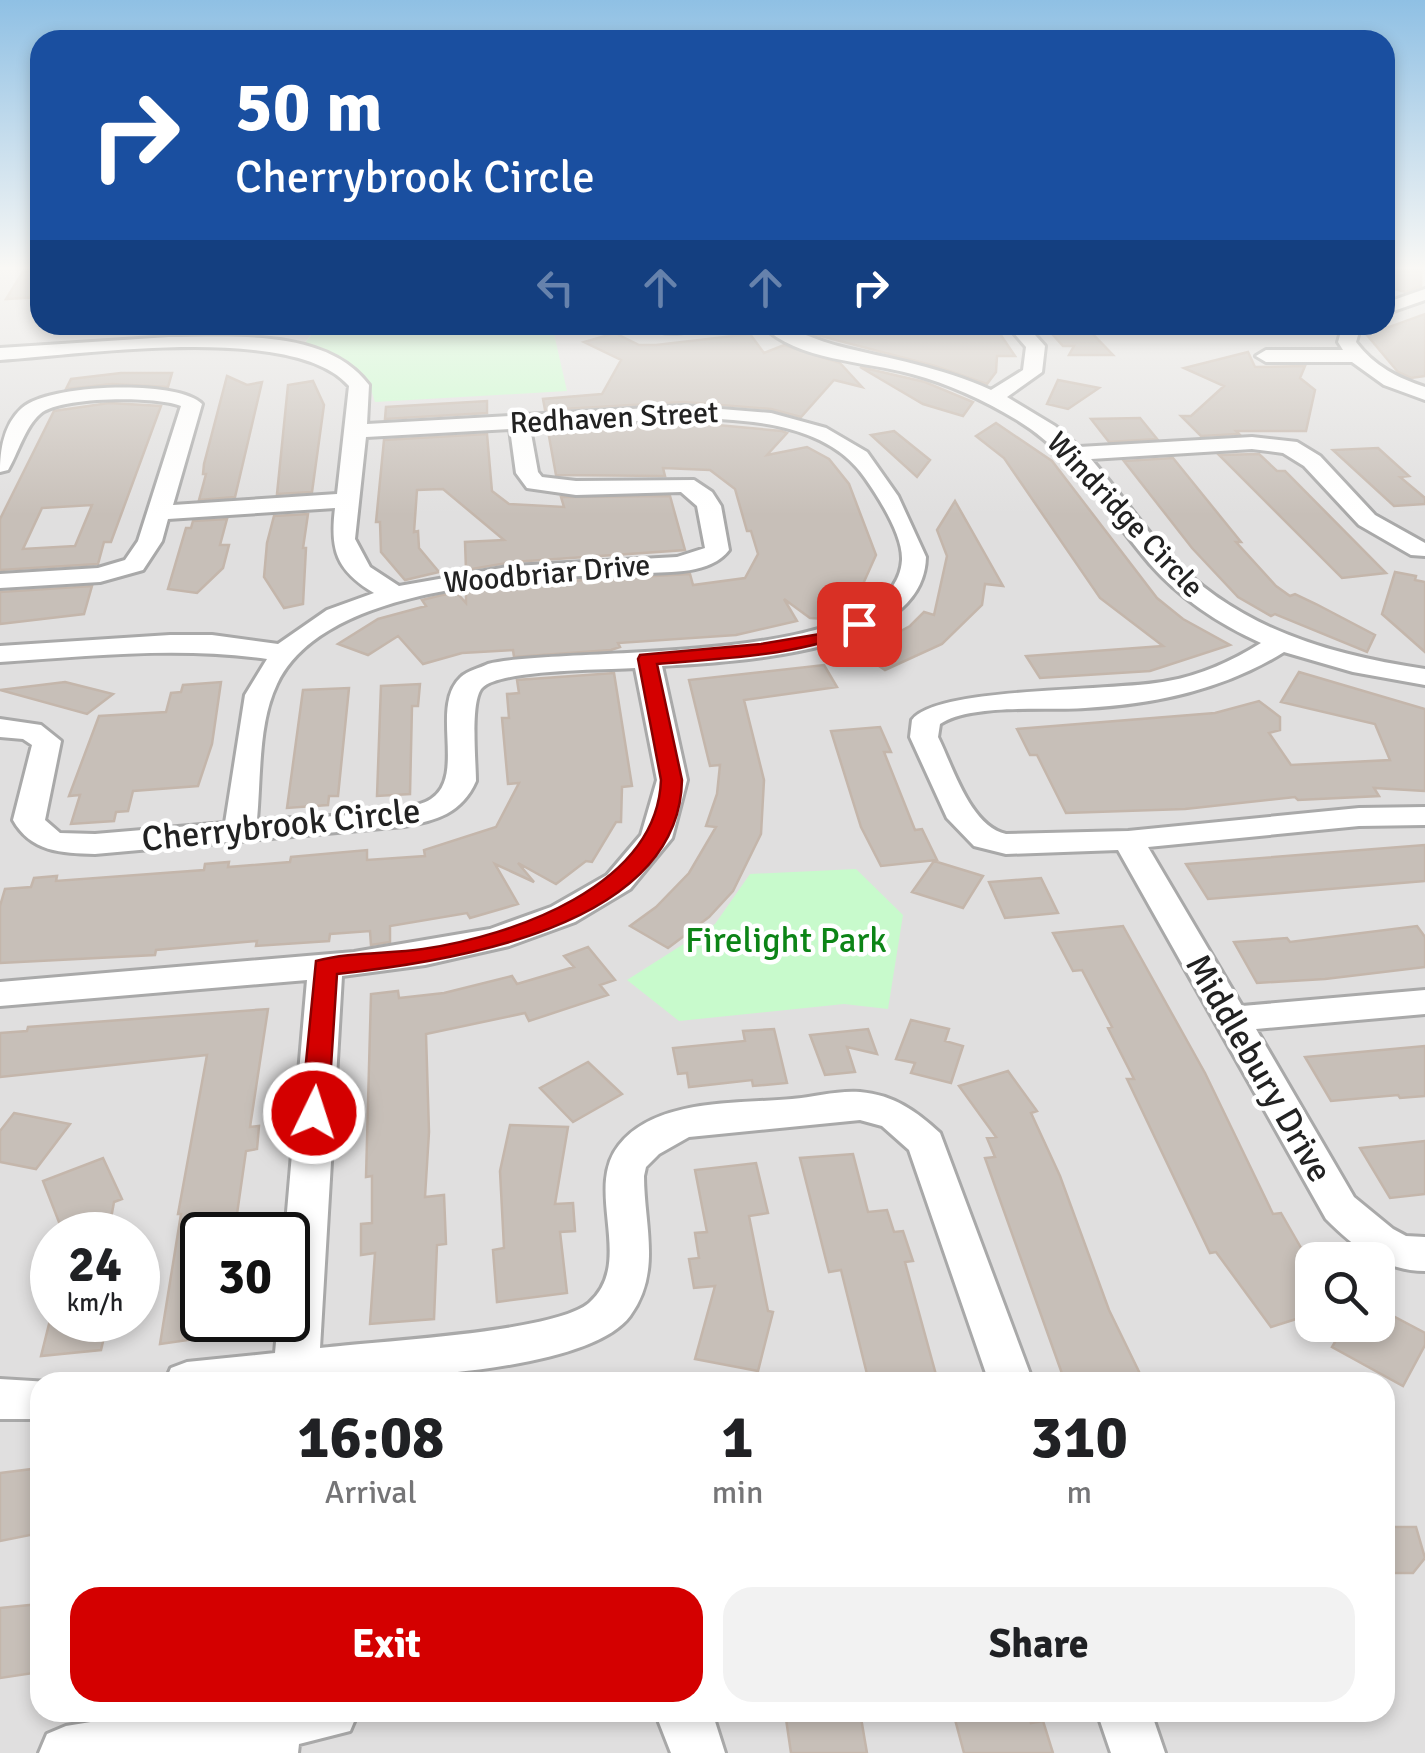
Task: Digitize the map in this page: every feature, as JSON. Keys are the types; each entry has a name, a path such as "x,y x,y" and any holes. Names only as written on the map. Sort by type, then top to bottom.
{"street":[{"path":"0,354 45,352"},
{"path":"297,352 332,360 349,372 358,385 343,539 348,557 367,579 394,592"},
{"name":"Windridge Circle","path":"846,352 914,368 991,396 1045,428 1074,454 1191,593 1242,625 1348,663 1425,677"},
{"path":"991,396 1012,388 1032,372 1035,352"},
{"path":"1352,352 1378,374 1425,394"},
{"path":"1266,356 1355,356"},
{"path":"0,465 28,413 41,404 144,395 190,400 192,409 160,513 145,552 134,566 0,581"},
{"name":"Redhaven Street","path":"356,431 690,411 761,416 827,435 857,452 874,471 908,538 914,562 908,581 885,609 825,638 761,650 647,659"},
{"name":"Woodbriar Drive","path":"240,832 260,693 283,653 330,621 394,592 465,578 677,564 706,558 717,550 709,506 686,485 576,488 535,482 526,473 519,422"},
{"path":"1074,454 1252,443 1289,448 1312,461 1367,520 1420,550"},
{"path":"160,513 346,500"},
{"path":"1281,642 1237,671 1172,691 940,710 926,720 924,737 964,818 985,839 1006,844 1128,840 1359,816 1425,816"},
{"path":"0,654 170,643 283,653"},
{"path":"0,994 425,956 520,933 581,905 617,881 644,854 662,824 671,796 672,780 647,659"},
{"name":"Cherrybrook Circle","path":"0,728 31,731 46,742 29,820 33,830 54,843 95,844 404,818 441,808 452,800 462,781 462,700 470,682 498,670 647,659"},
{"name":"Middlebury Drive","path":"1128,840 1340,1208 1374,1240 1414,1255 1425,1254"},
{"path":"296,1372 325,967"},
{"path":"1231,1019 1425,1002"},
{"path":"318,1372 536,1342 588,1328 621,1296 629,1276 633,1254 624,1179 638,1148 674,1127 689,1123 860,1106 895,1115 926,1142 1007,1372"},
{"path":"0,1398 30,1400"},
{"path":"66,1753 272,1729 296,1722"},
{"path":"687,1722 698,1753"},
{"path":"1127,1722 1138,1753"}],"shaded area":[{"path":"0,352 324,352 346,359 369,379 566,391 558,352 1425,352 1425,1753 0,1753"}],"green space":[{"path":"323,352 558,352 567,391 375,402 364,377 339,357"},
{"name":"Firelight Park","path":"856,869 903,915 888,1009 844,1004 679,1021 627,980 715,924 750,874"}],"building":[{"path":"604,352 805,352 840,363 862,387 834,380 801,417 771,409 684,402 545,410 543,399 602,394 621,360"},
{"path":"881,352 1012,352 1015,356 997,356 996,372 987,384"},
{"path":"1071,352 1110,352 1113,355 1069,355"},
{"path":"1248,352 1255,367 1305,366 1300,378 1315,390 1306,431 1236,431 1239,434 1201,436 1181,416 1191,416 1224,386 1184,368"},
{"path":"1381,352 1425,352 1425,376 1411,378 1398,372"},
{"path":"860,367 925,382 973,402 963,416 923,404"},
{"path":"121,373 172,373 168,387 112,384 66,389 71,379"},
{"path":"227,376 247,385 262,382 235,497 199,500 206,474 204,464"},
{"path":"1058,380 1099,388 1068,409 1047,404"},
{"path":"313,381 324,405 312,492 277,494 288,385"},
{"path":"487,401 487,413 385,419 386,407"},
{"path":"109,403 161,406 111,542 104,542 98,564 0,570 0,519 54,411","holes":["92,505 75,546 23,549 42,508"]},
{"path":"1140,418 1157,439 1109,442 1091,419"},
{"path":"684,422 782,431 787,433 767,455 807,447 829,459 849,484 876,555 854,604 826,619 810,618 784,599 797,621 736,635 618,643 620,647 611,650 514,657 513,650 462,653 423,664 398,636 368,655 338,644 378,619 426,606 422,600 457,593 466,603 466,591 690,574 693,585 745,578 758,554 751,531 747,531 735,489 710,470 663,468 665,476 556,475 548,431"},
{"path":"996,423 1052,461 1157,598 1183,619 1230,645 1150,671 1040,678 1026,656 1163,646 1100,598 1004,458 976,436"},
{"path":"894,431 930,460 917,477 871,435"},
{"path":"487,434 492,491 509,504 564,507 561,497 670,496 685,550 513,562 466,570 465,542 504,540 443,489 417,490 414,532 418,531 419,548 439,572 405,580 381,552 380,522 376,522 384,440"},
{"path":"1378,448 1409,476 1400,477 1425,498 1425,504 1394,506 1333,450"},
{"path":"1259,454 1277,471 1285,471 1386,573 1342,578 1219,455"},
{"path":"1173,458 1241,542 1236,542 1276,586 1375,635 1367,652 1275,614 1271,616 1238,597 1192,548 1124,461"},
{"path":"955,501 1003,586 985,584 982,605 942,644 885,670 860,653 910,626 924,612 934,615 947,556 937,530"},
{"path":"308,514 303,548 303,604 284,608 264,577 267,543 274,516"},
{"path":"227,519 220,545 229,545 223,568 197,593 168,589 186,528 191,528 193,521"},
{"path":"1395,572 1425,582 1425,652 1382,614"},
{"path":"92,586 84,614 0,624 0,592"},
{"path":"824,665 837,687 744,700 764,780 761,834 733,891 709,917 668,948 630,926 656,907 689,873 716,827 706,826 717,794 720,765 710,766 689,680"},
{"path":"1299,672 1425,709 1425,791 1374,788 1379,796 1298,800 1295,797 1185,809 1066,813 1037,755 1030,755 1017,729 1215,713 1259,701 1280,717 1280,730 1269,733 1291,765 1390,760 1375,724 1281,702"},
{"path":"614,673 632,786 622,787 621,822 616,822 592,862 586,861 556,884 518,863 534,882 495,864 518,904 470,918 467,913 390,926 390,942 371,945 370,931 330,934 329,941 256,946 257,941 156,950 155,955 0,963 0,906 5,889 31,887 34,878 57,876 56,881 204,870 205,864 229,862 228,867 290,862 291,857 367,850 367,860 425,856 424,850 496,827 519,783 508,784 502,718 509,718 507,694 519,693 517,680"},
{"path":"65,682 113,694 87,714 0,690"},
{"path":"221,682 212,744 198,786 133,791 128,811 116,812 114,821 71,824 80,795 69,796 99,716 166,712 171,693 181,692 183,685"},
{"path":"420,684 418,706 412,706 410,794 377,796 381,686"},
{"path":"349,688 338,796 329,796 328,805 287,808 303,690"},
{"path":"880,727 891,752 884,752 915,830 922,829 937,860 881,866 861,827 831,731"},
{"path":"1425,845 1425,881 1208,899 1186,864"},
{"path":"934,861 983,876 963,908 912,892"},
{"path":"1041,878 1058,913 1005,918 989,882"},
{"path":"1123,926 1205,1073 1273,1214 1281,1213 1298,1242 1295,1319 1271,1327 1216,1252 1210,1253 1127,1079 1134,1079 1108,1028 1112,1027 1082,970 1073,971 1053,933"},
{"path":"1417,926 1425,937 1425,967 1325,979 1257,983 1234,942 1287,938 1290,942"},
{"path":"588,947 615,980 600,985 608,995 529,1021 525,1013 426,1034 429,1132 425,1197 444,1195 446,1244 437,1245 434,1319 370,1324 375,1253 361,1255 361,1224 372,1223 372,1176 366,1177 371,994 398,991 399,998 444,993 512,976 517,984 574,967 564,956"},
{"path":"268,1009 250,1127 259,1126 257,1149 246,1151 237,1212 178,1214 207,1055 0,1077 0,1033 27,1031 28,1027"},
{"path":"911,1020 949,1029 945,1041 963,1046 951,1083 911,1073 915,1063 896,1059"},
{"path":"774,1029 787,1083 753,1086 752,1080 689,1087 687,1073 678,1074 673,1048 745,1041 743,1031"},
{"path":"868,1029 877,1054 847,1047 855,1072 825,1075 810,1035"},
{"path":"1425,1046 1425,1096 1331,1101 1305,1057"},
{"path":"588,1062 622,1094 573,1122 540,1088"},
{"path":"1008,1071 1037,1111 1031,1113 1060,1176 1109,1310 1139,1372 1061,1372 985,1158 995,1157 987,1138 996,1137 959,1086"},
{"path":"14,1113 70,1124 36,1169 0,1162 0,1131"},
{"path":"510,1125 568,1127 555,1204 573,1203 575,1231 560,1232 567,1293 497,1302 493,1250 504,1248 500,1171"},
{"path":"1425,1141 1425,1194 1390,1198 1360,1148"},
{"path":"853,1154 868,1212 887,1210 894,1232 903,1231 913,1261 905,1262 935,1372 866,1372 841,1270 829,1272 800,1158"},
{"path":"103,1158 122,1199 114,1202 112,1212 55,1212 43,1181"},
{"path":"756,1163 768,1213 749,1216 768,1311 773,1312 758,1371 695,1359 715,1286 694,1288 689,1259 699,1258 695,1233 707,1232 695,1170"},
{"path":"180,1220 180,1341 160,1344"},
{"path":"1395,1317 1425,1333 1425,1345 1403,1386 1395,1382 1395,1372 1378,1372 1332,1347 1335,1342 1395,1342"},
{"path":"44,1342 103,1342 101,1350 41,1356"},
{"path":"30,1469 30,1535 0,1541 0,1473"},
{"path":"1395,1527 1416,1527 1425,1558 1413,1573 1395,1573"},
{"path":"30,1605 30,1674 0,1678 0,1608"},
{"path":"786,1722 862,1722 867,1753 791,1753"},
{"path":"956,1722 1043,1722 1053,1753 964,1753"}],"route":[{"path":"314,1113 325,967 425,956 520,933 581,905 617,881 644,854 662,824 672,780 647,659 761,650 825,638 859,624"}]}
